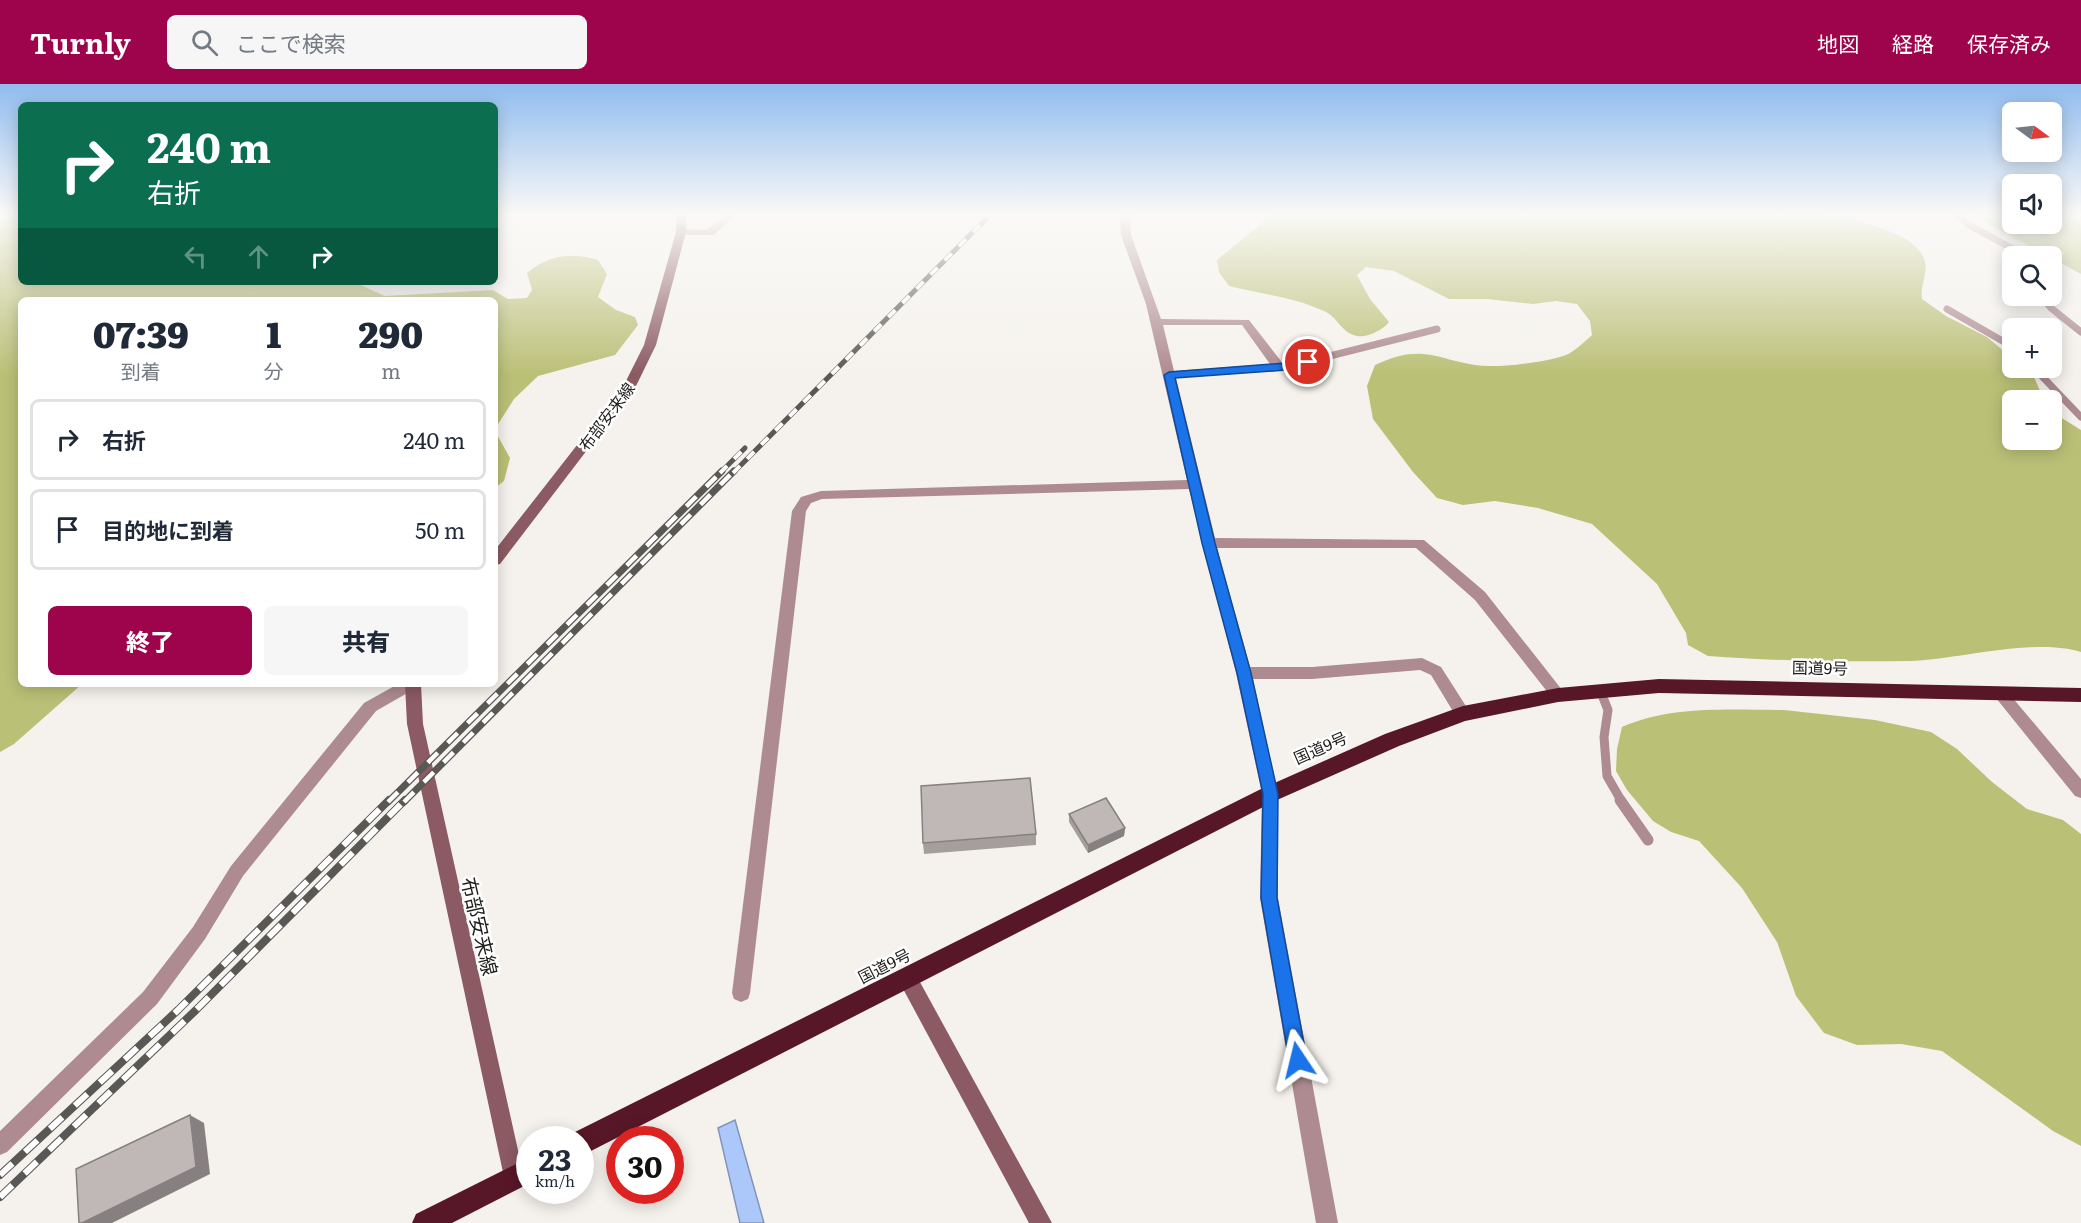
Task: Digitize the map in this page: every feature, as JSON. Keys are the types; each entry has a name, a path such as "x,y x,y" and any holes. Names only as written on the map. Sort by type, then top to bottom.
{"highway":[{"name":"国道9号","path":"594,1136 1270,794 1392,740 1462,714 1558,695 1659,687 2081,695"},
{"path":"425,1223 516,1176"}],"main road":[{"name":"布部安来線","path":"498,556 630,386 650,345 671,268"},
{"name":"布部安来線","path":"412,687 415,724 427,781 516,1148"},
{"path":"908,979 1041,1223"}],"street":[{"path":"1138,268 1152,304 1209,543 1244,673 1270,794 1269,898 1327,1223"},
{"path":"1163,322 1245,322 1281,367"},
{"path":"1169,375 1281,367"},
{"path":"741,993 799,511 806,500 822,495 1195,484"},
{"path":"1209,543 1419,543 1480,596 1558,695"},
{"path":"1244,673 1300,673 1427,665 1436,670 1462,714"},
{"path":"0,1145 150,998 199,933 237,871 370,707 407,687"},
{"path":"2001,694 2081,791"}],"lane":[{"path":"2049,306 2081,332"},
{"path":"1947,309 2002,341"},
{"path":"1281,367 1437,329"},
{"path":"2044,378 2081,417"},
{"path":"1600,690 1608,710 1604,737 1607,776 1616,794 1648,840"}],"green space":[{"path":"0,268 18,268 18,285 361,285 385,296 493,290 508,299 527,298 532,290 527,273 533,268 603,268 607,274 598,297 616,310 635,317 638,325 615,355 538,376 514,399 498,424 498,297 18,297 18,687 79,687 14,744 0,752"},
{"path":"1218,268 1365,268 1357,275 1370,299 1389,322 1374,333 1357,336 1347,332 1329,314 1313,306 1229,286"},
{"path":"1374,268 1926,268 1922,299 1946,316 1987,337 2002,350 2002,378 2034,378 2040,390 2002,390 2002,450 2062,450 2062,418 2081,430 2081,652 2041,647 1996,650 1929,660 1833,661 1708,656 1688,645 1686,633 1657,584 1592,524 1538,508 1495,501 1463,505 1437,498 1413,472 1373,419 1367,386 1375,365 1393,358 1408,354 1421,354 1472,364 1506,366 1563,356 1573,351 1592,335 1590,321 1577,304 1556,301 1533,304 1487,299 1449,299 1394,271"},
{"path":"2070,268 2081,268 2081,274"},
{"path":"498,436 510,458 504,481 498,486"},
{"path":"1702,710 1784,710 1875,720 1931,732 1957,749 1992,782 2027,809 2063,820 2081,834 2081,1146 2053,1131 1942,1051 1901,1044 1857,1045 1824,1033 1796,996 1777,942 1742,888 1699,841 1671,832 1653,821 1627,790 1616,771 1617,749 1622,727 1641,720"}],"water":[{"path":"735,1120 764,1223 740,1223 718,1128"}],"building":[{"path":"1030,778 1036,834 923,843 921,786"},
{"path":"1106,798 1125,828 1088,845 1069,814"},
{"path":"190,1115 196,1167 79,1223 76,1169"}],"railway":[{"path":"733,473 937,268"},
{"path":"722,471 745,448"},
{"path":"388,802 722,471"},
{"path":"404,802 734,471"},
{"path":"0,1175 178,1010 389,800"},
{"path":"0,1197 196,1010 405,800"}],"route":[{"path":"1298,1060 1269,898 1270,794 1244,673 1209,543 1169,375 1286,367 1308,362"}]}
